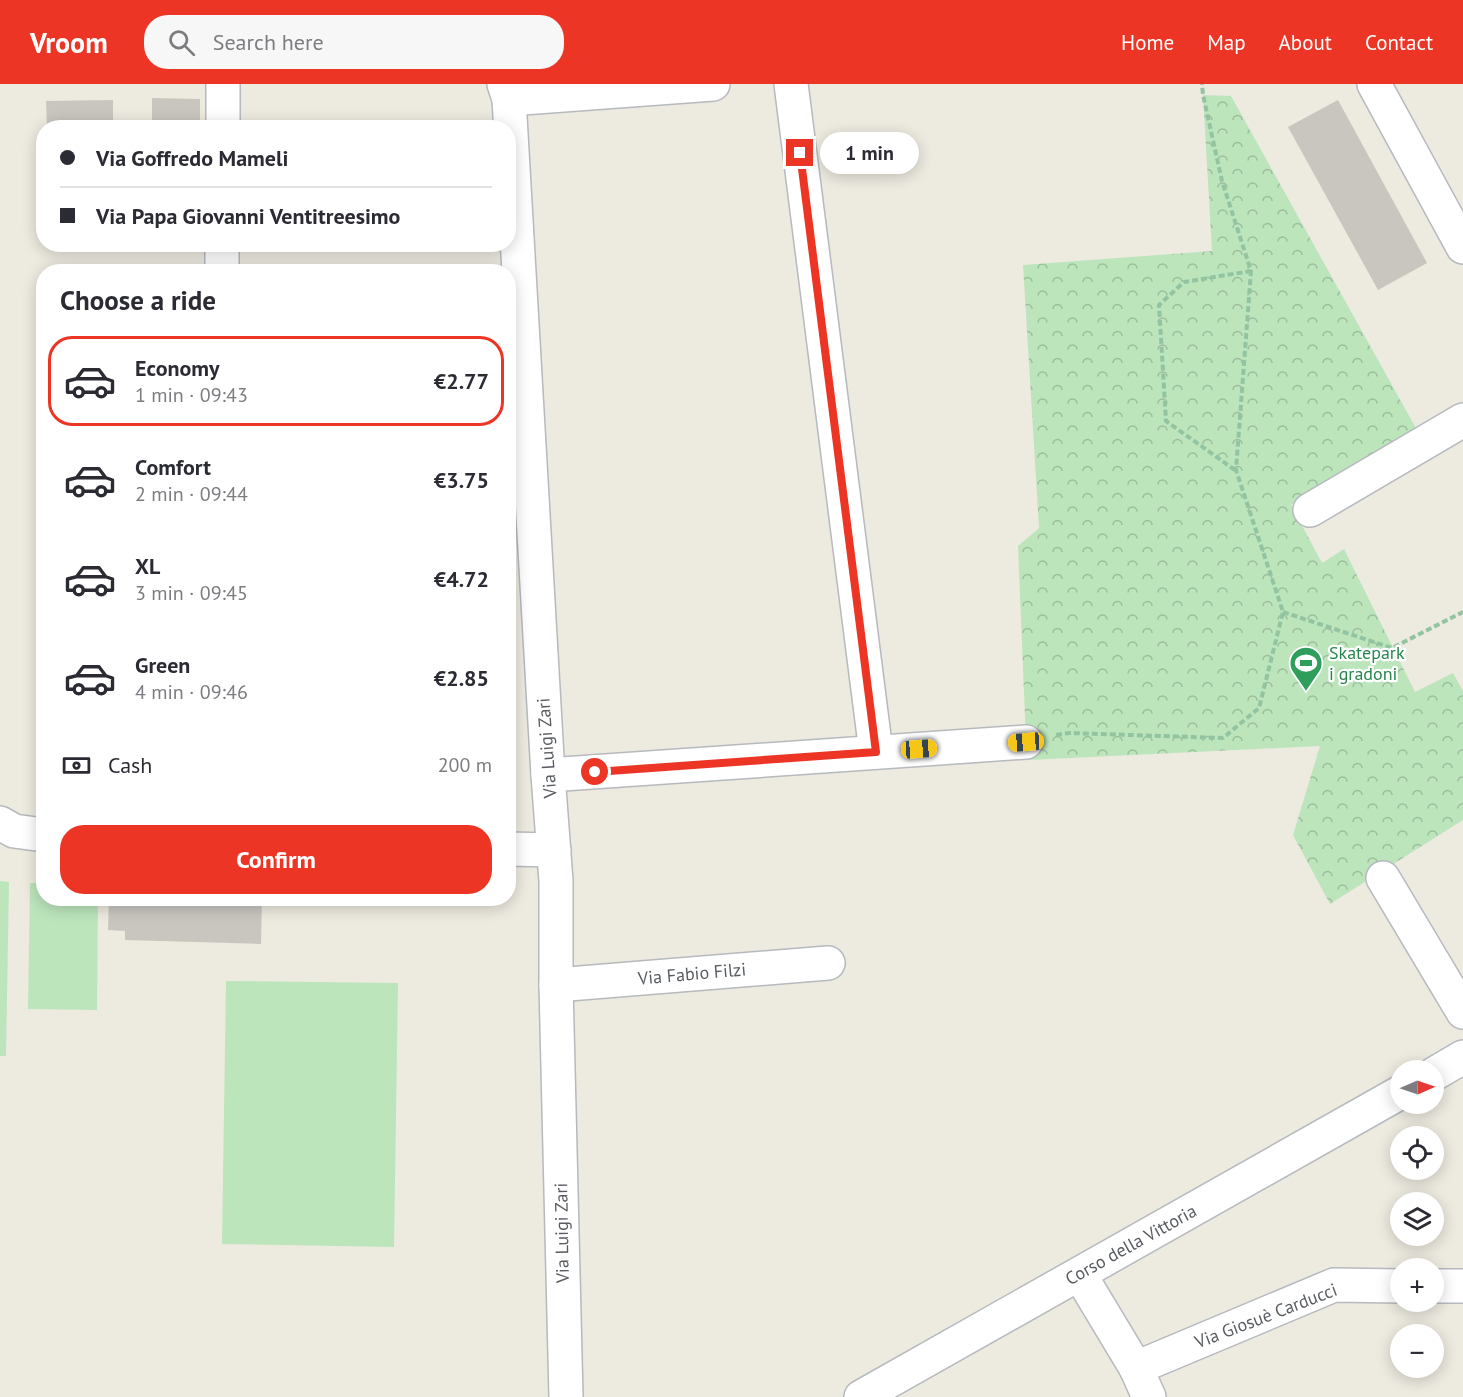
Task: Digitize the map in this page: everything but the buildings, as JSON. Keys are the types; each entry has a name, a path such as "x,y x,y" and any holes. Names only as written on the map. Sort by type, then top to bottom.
{"street":[{"path":"223,84 223,120"},
{"path":"506,92 713,84"},
{"path":"791,84 876,752"},
{"path":"1374,84 1463,247"},
{"name":"Via Luigi Zari","path":"506,92 508,120"},
{"name":"Via Luigi Zari","path":"516,252 556,881 556,985 566,1397"},
{"path":"1310,510 1463,420"},
{"path":"548,775 1026,742"},
{"path":"0,823 15,831 36,834"},
{"path":"516,849 554,850"},
{"path":"1383,878 1463,1012"},
{"name":"Via Fabio Filzi","path":"556,985 828,963"},
{"path":"1444,1068 1463,1057"},
{"name":"Corso della Vittoria","path":"861,1397 1390,1098"},
{"path":"1080,1275 1142,1383"},
{"name":"Via Giosuè Carducci","path":"1142,1383 1334,1285 1390,1286"},
{"path":"1444,1286 1463,1286"}],"path":[{"path":"1026,742 1069,733 1223,738 1259,708 1283,612 1236,470 1251,272 1222,181 1202,84"},
{"path":"1236,470 1166,421 1158,305 1184,282 1251,272"},
{"path":"1283,612 1392,648 1463,612"}],"green space":[{"path":"1203,95 1231,96 1417,430 1291,505 1322,563 1344,549 1415,692 1453,673 1463,691 1463,820 1330,904 1293,835 1320,746 1029,760 1026,742 1018,546 1039,528 1023,265 1212,251"},
{"path":"0,881 9,882 6,1056 0,1056"},
{"path":"30,883 36,883 36,906 98,906 97,1010 28,1009"},
{"path":"226,981 398,983 394,1247 222,1244"}],"place":[{"name":"Skatepark i gradoni","path":"1306,692"}],"route":[{"path":"595,772 876,752 800,153"}]}
